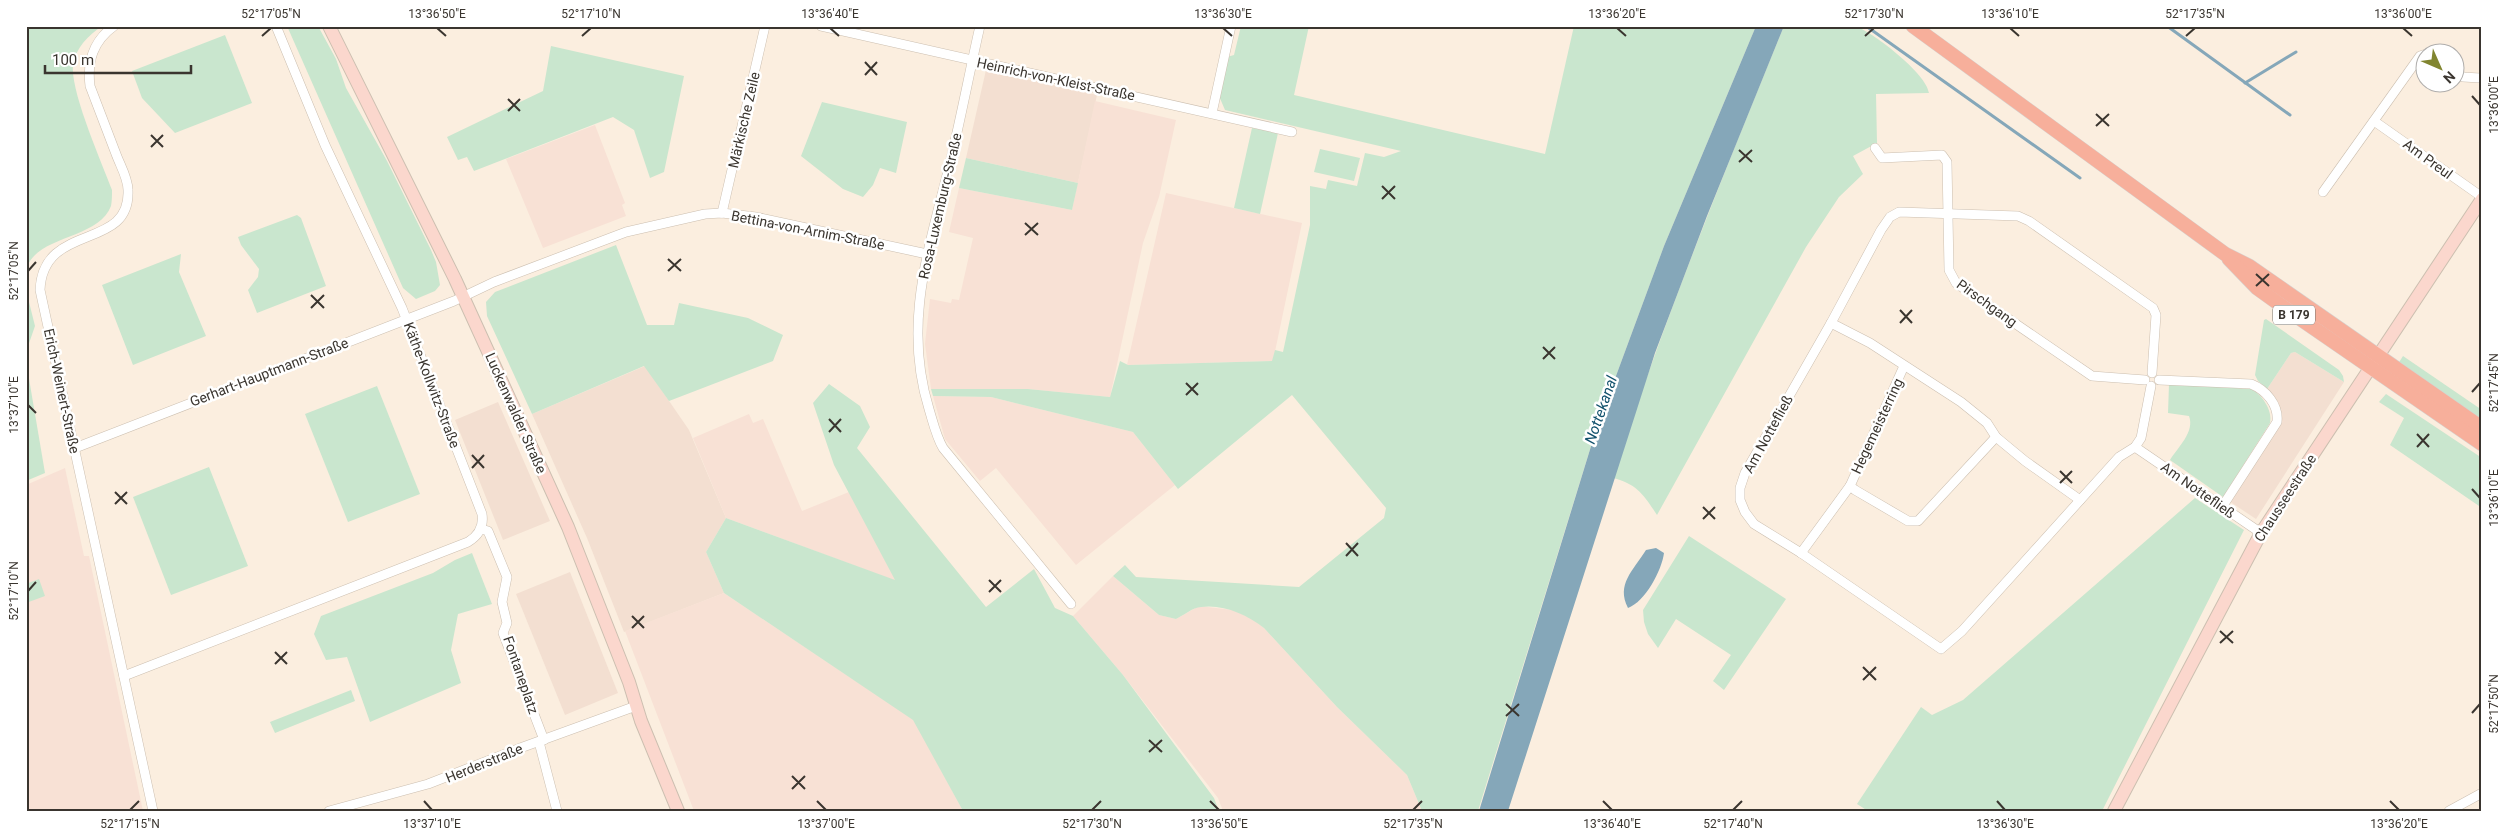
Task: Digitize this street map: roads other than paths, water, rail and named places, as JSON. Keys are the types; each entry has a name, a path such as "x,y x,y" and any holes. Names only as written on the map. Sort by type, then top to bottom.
{"main road":[{"name":"Luckenwalder Straße","path":"329,26 464,297 568,526 678,811"},
{"name":"B 179","path":"1913,26 2225,254 2249,266 2482,428"},
{"name":"Chausseestraße","path":"2114,811 2261,532 2482,198"},
{"name":"B 179","path":"2225,254 2257,288 2482,444"}],"street":[{"name":"Erich-Weinert-Straße","path":"114,26 94,46 89,61 89,78 90,86 126,180 127,200 123,213 112,227 70,244 56,252 46,265 40,281 42,298 153,811"},
{"name":"Käthe-Kollwitz-Straße","path":"276,26 325,145 406,320 482,514 481,529"},
{"name":"Märkische Zeile","path":"722,213 765,26"},
{"name":"Heinrich-von-Kleist-Straße","path":"821,26 1292,132"},
{"name":"Rosa-Luxemburg-Straße","path":"980,26 927,254 916,334 918,363 924,393 938,439 946,452 1071,604"},
{"path":"1212,113 1231,26"},
{"path":"2323,192 2416,62"},
{"path":"2466,78 2480,78"},
{"name":"Am Preul","path":"2374,121 2482,198"},
{"name":"Pirschgang","path":"1875,148 1882,158 1942,155 1947,162 1949,270 1956,283 2092,376 2148,383"},
{"name":"Am Nottefließ","path":"2155,376 2156,315 2153,308 2029,221 2018,216 1899,212 1890,217 1880,230 1831,323 1745,473 1740,488 1742,506 1754,524 1801,553 1941,649 1962,631 2120,457 2135,447 2261,532"},
{"name":"Bettina-von-Arnim-Straße","path":"464,297 494,282 626,232 696,215 722,213 756,217 927,254"},
{"name":"Gerhart-Hauptmann-Straße","path":"74,448 464,297"},
{"name":"Hegemeisterring","path":"1831,323 1870,343 1961,402 1987,423 1996,437 2080,500"},
{"name":"Hegemeisterring","path":"1801,553 1850,486 1904,366"},
{"path":"2135,447 2142,435 2148,383 2156,385 2155,376 2251,384 2263,390 2278,413 2277,422 2222,507"},
{"name":"Hegemeisterring","path":"1850,486 1908,521 1918,521 1996,437"},
{"path":"124,676 468,542 481,529"},
{"name":"Fontaneplatz","path":"481,529 488,531 507,578 502,602 507,623 503,633 542,741 557,811"},
{"name":"Herderstraße","path":"330,811 422,787 636,706"},
{"path":"2449,811 2482,793"}],"water":[{"path":"1756,26 1784,26 1707,216 1655,353 1508,811 1479,811 1596,430 1664,246"},
{"path":"1656,548 1664,553 1660,568 1652,585 1641,599 1628,608 1624,592 1631,571 1646,550"}],"waterway":[{"path":"1866,26 2080,178"},
{"path":"2167,26 2290,115"},
{"path":"2245,83 2296,52"}],"water label":[{"name":"Nottekanal","path":"1601,410"}]}
